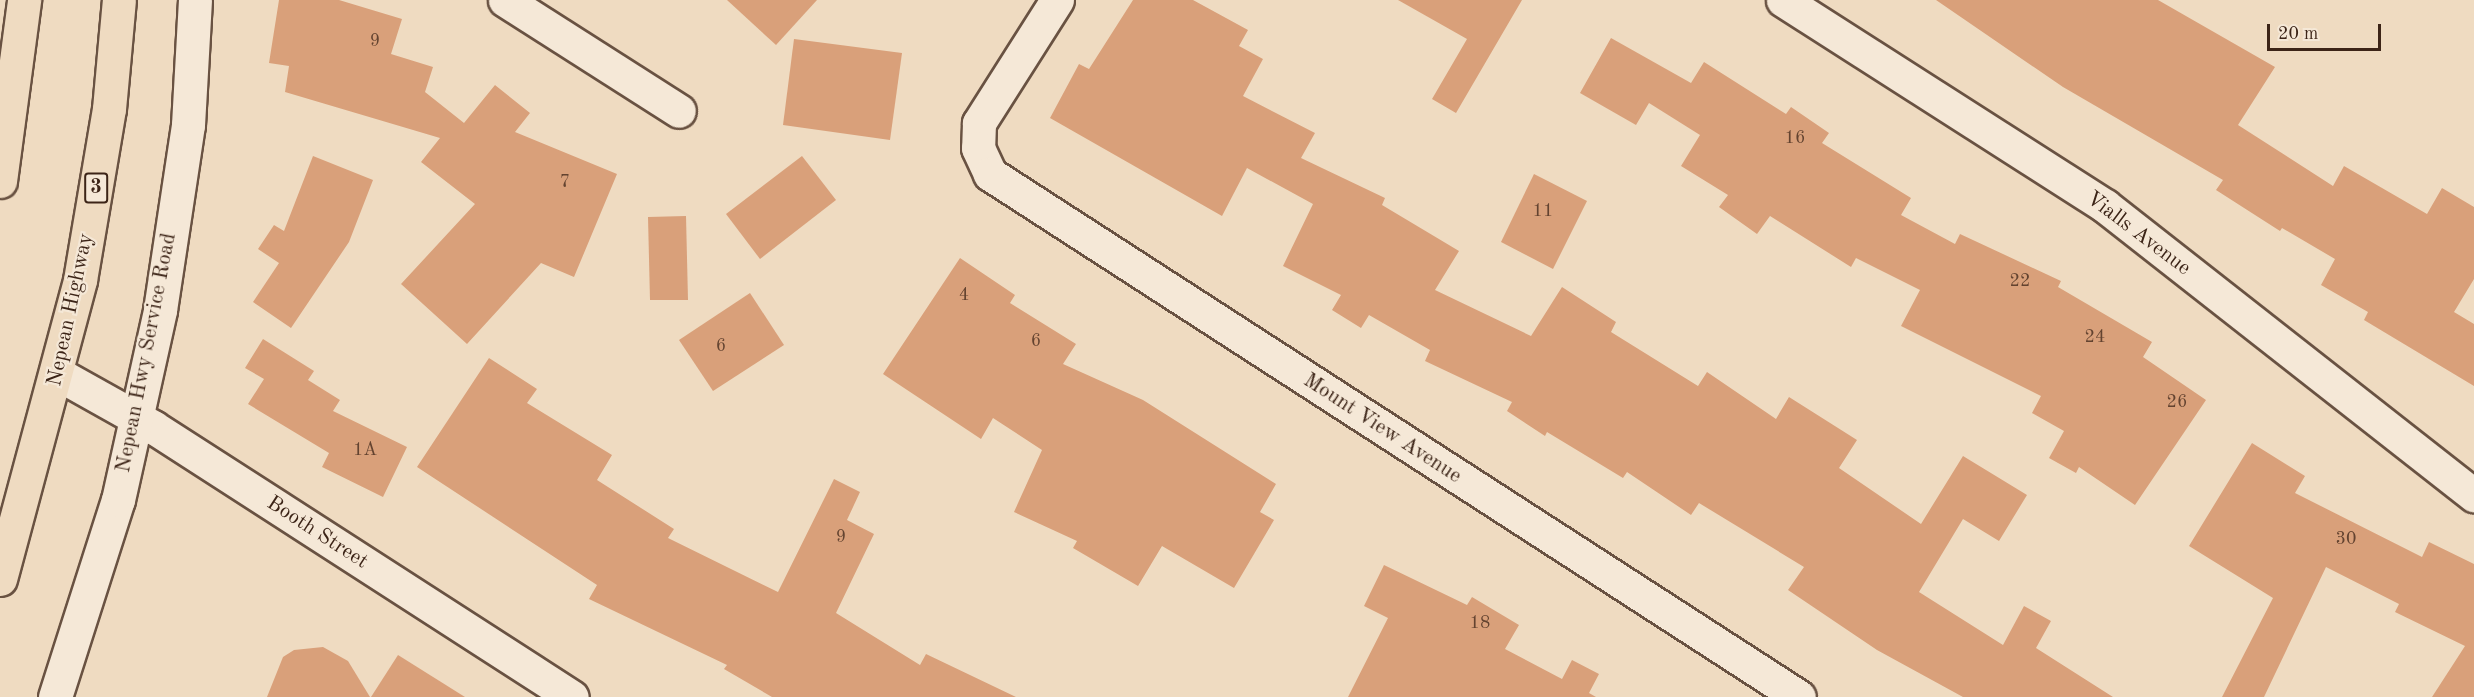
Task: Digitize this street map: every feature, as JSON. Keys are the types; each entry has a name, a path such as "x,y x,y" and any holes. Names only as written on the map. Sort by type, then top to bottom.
{"highway":[{"path":"0,181 24,0"},
{"name":"Nepean Highway","path":"0,579 58,374 101,157 119,0"}],"street":[{"name":"Nepean Hwy Service Road","path":"55,697 118,500 160,310 188,125 195,0"},
{"path":"506,0 679,111"},
{"name":"Mount View Avenue","path":"1057,0 979,123 978,148 990,174 1032,205 1799,697"},
{"name":"Vialls Avenue","path":"1783,0 2105,206 2474,495"},
{"name":"Booth Street","path":"58,374 135,416 572,697"}],"building":[{"path":"279,0 339,0 402,19 391,54 433,67 425,92 464,123 495,85 530,113 515,132 617,174 574,277 541,263 467,344 401,284 475,204 421,162 440,138 285,92 289,66 269,63"},
{"path":"727,0 817,0 776,45"},
{"path":"1133,0 1193,0 1248,30 1239,46 1263,59 1243,96 1315,133 1301,158 1385,198 1382,205 1459,251 1435,290 1531,336 1562,287 1616,322 1611,332 1698,386 1707,372 1776,419 1789,397 1857,440 1839,468 1921,524 1963,456 2027,495 1999,541 1963,519 1919,592 2003,645 2024,606 2051,621 2036,648 2113,697 1963,697 1877,650 1788,590 1804,567 1699,503 1691,515 1627,472 1623,478 1547,432 1545,436 1507,411 1512,402 1425,361 1430,350 1369,315 1361,328 1332,310 1341,295 1283,266 1313,204 1247,168 1222,216 1050,118 1079,64 1089,69"},
{"path":"1398,0 1522,0 1456,113 1432,99 1467,39"},
{"path":"1936,0 2158,0 2275,67 2238,125 2333,186 2344,166 2427,214 2442,188 2474,207 2474,279 2454,312 2474,324 2474,386 2364,320 2368,312 2321,285 2335,259 2282,228 2280,231 2216,190 2223,180 2063,87"},
{"path":"1611,38 1691,83 1704,62 1786,114 1791,107 1829,133 1822,143 1911,198 1901,215 1955,244 1960,234 2061,281 2058,287 2152,342 2143,357 2206,400 2135,505 2079,467 2076,473 2049,458 2064,431 2032,413 2041,396 1901,326 1920,290 1856,258 1851,267 1770,216 1757,234 1719,207 1728,195 1681,166 1700,135 1649,103 1636,125 1580,93"},
{"path":"794,39 902,53 890,140 783,125"},
{"path":"313,156 373,180 349,242 291,328 253,302 279,263 258,249 274,225 284,231"},
{"path":"802,156 836,200 760,259 726,214"},
{"path":"1534,174 1587,201 1553,269 1501,242"},
{"path":"686,216 688,300 650,300 648,217"},
{"path":"960,258 1015,295 1010,303 1076,344 1063,364 1143,400 1276,484 1260,512 1274,520 1234,588 1162,546 1138,586 1073,548 1077,541 1014,512 1042,450 993,418 981,439 883,374"},
{"path":"750,293 784,345 713,391 679,340"},
{"path":"263,339 314,371 308,380 340,400 333,411 407,447 383,497 322,467 329,453 248,404 264,379 245,368"},
{"path":"489,358 537,389 527,403 612,455 597,480 674,529 668,538 778,592 834,479 860,492 847,520 874,534 836,613 920,665 926,654 1016,697 772,697 724,669 727,665 589,599 597,585 417,467"},
{"path":"2252,443 2305,476 2295,493 2422,557 2429,542 2474,564 2474,697 2432,697 2465,646 2395,612 2399,604 2326,567 2264,697 2222,697 2273,598 2189,546"},
{"path":"1384,565 1467,605 1472,597 1519,625 1505,649 1562,679 1572,660 1599,674 1589,693 1596,697 1348,697 1388,618 1364,606"},
{"path":"323,647 348,661 370,697 267,697 283,657 294,650"},
{"path":"398,655 465,697 371,697"}]}
